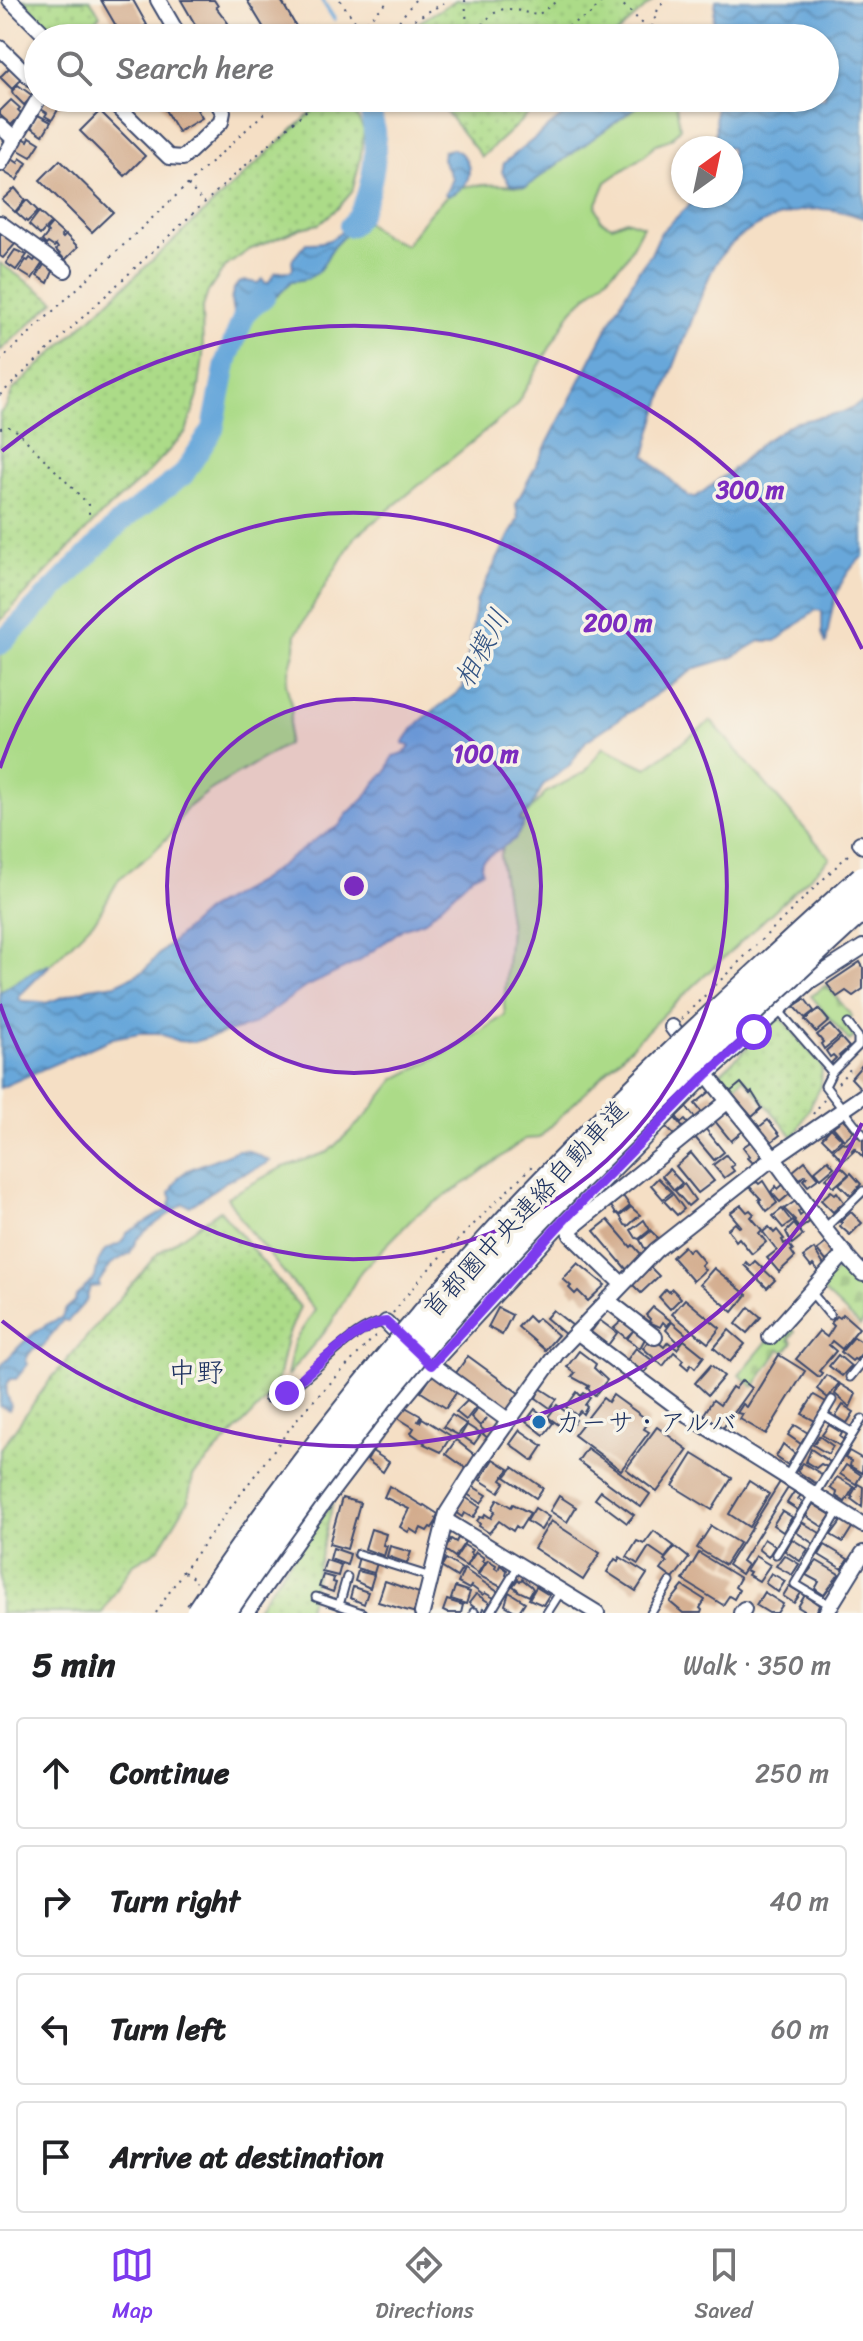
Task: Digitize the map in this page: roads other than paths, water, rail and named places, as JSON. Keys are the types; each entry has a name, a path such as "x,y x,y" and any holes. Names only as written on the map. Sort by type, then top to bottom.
{"highway":[{"name":"首都圏中央連絡自動車道","path":"195,1602 250,1536 364,1386 492,1239 646,1082 863,879"},
{"name":"首都圏中央連絡自動車道","path":"222,1613 322,1471 440,1326 595,1161 863,906"}],"street":[{"path":"10,0 34,24"},
{"path":"158,0 172,24"},
{"path":"0,48 24,71"},
{"path":"0,164 31,112"},
{"path":"123,112 169,157 183,158 221,122 223,112"},
{"path":"0,126 15,140"},
{"path":"0,223 65,270"},
{"path":"246,1613 329,1495 431,1365 561,1223 707,1074 810,981 863,947"},
{"path":"672,1027 825,1228 856,1262 810,1291 770,1337"},
{"path":"422,1613 445,1520 460,1491 543,1370 656,1250 773,1158 863,1096"},
{"path":"622,1284 569,1230 727,1102"},
{"path":"607,1300 655,1337"},
{"path":"386,1322 431,1365 509,1421"},
{"path":"577,1332 689,1416 863,1525"},
{"path":"445,1520 597,1613"},
{"path":"828,1609 863,1553"}],"lane":[{"path":"778,1010 832,1072"},
{"path":"848,1024 859,1042 832,1072 825,1086 863,1135"},
{"path":"825,1228 863,1191"},
{"path":"810,1291 830,1315"},
{"path":"268,1398 275,1399 287,1393 364,1328 386,1322"},
{"path":"850,1377 863,1361"},
{"path":"786,1478 832,1400"},
{"path":"823,1415 853,1433"},
{"path":"776,1554 862,1419"},
{"path":"828,1609 795,1584 839,1510"},
{"path":"358,1554 431,1577"},
{"path":"490,1613 519,1565"},
{"path":"339,1605 347,1577"},
{"path":"651,1613 670,1582"},
{"path":"547,1613 561,1591"},
{"path":"316,1597 362,1613"}],"water":[{"name":"相模川","path":"716,0 863,1 863,218 826,209 794,212 767,221 731,244 707,281 658,409 645,456 689,497 696,497 763,442 793,423 843,412 863,402 863,556 840,585 826,644 822,633 822,611 816,610 776,641 760,641 733,657 696,668 586,741 569,766 544,784 530,809 519,819 520,822 525,821 515,839 482,860 483,871 472,876 425,921 404,928 356,963 304,988 252,1025 193,1042 178,1041 158,1033 113,1038 0,1088 0,992 51,964 20,995 19,1000 46,1003 89,988 116,984 144,971 208,909 259,881 339,826 387,771 393,756 409,748 403,744 415,727 463,688 477,599 518,519 516,504 617,309 661,232 686,208 743,208 743,136 716,136 715,112 839,112 839,24 713,24"},
{"path":"568,112 630,112 526,187 510,184 502,172 504,163"},
{"path":"453,149 467,161 469,173 465,184 448,196 445,194 453,179 442,159 443,151"},
{"path":"363,201 366,203 362,215 334,247 319,271 307,279 291,281 258,310 235,315 232,300 236,286 245,281 258,283 263,279 268,283 276,272 291,271 292,260 306,243 322,242 338,235 355,220 356,211"},
{"path":"238,1150 249,1151 270,1161 228,1180 190,1206 183,1204 137,1239 130,1253 111,1264 99,1286 90,1287 86,1301 68,1321 63,1320 41,1348 30,1353 26,1361 28,1364 16,1379 8,1382 9,1410 0,1406 0,1367 36,1332 61,1318 76,1296 95,1278 98,1262 105,1250 121,1243 127,1233 168,1209 172,1199 170,1193 179,1177 188,1170"}],"waterway":[{"path":"322,0 334,19"},
{"path":"350,226 362,209 370,187 375,136 371,112"},
{"path":"0,644 121,521 183,475 213,429 227,359 244,316 265,296"}],"place":[{"name":"カーサ・アルバ","path":"539,1422"}],"district":[{"name":"中野","path":"196,1372"}]}
